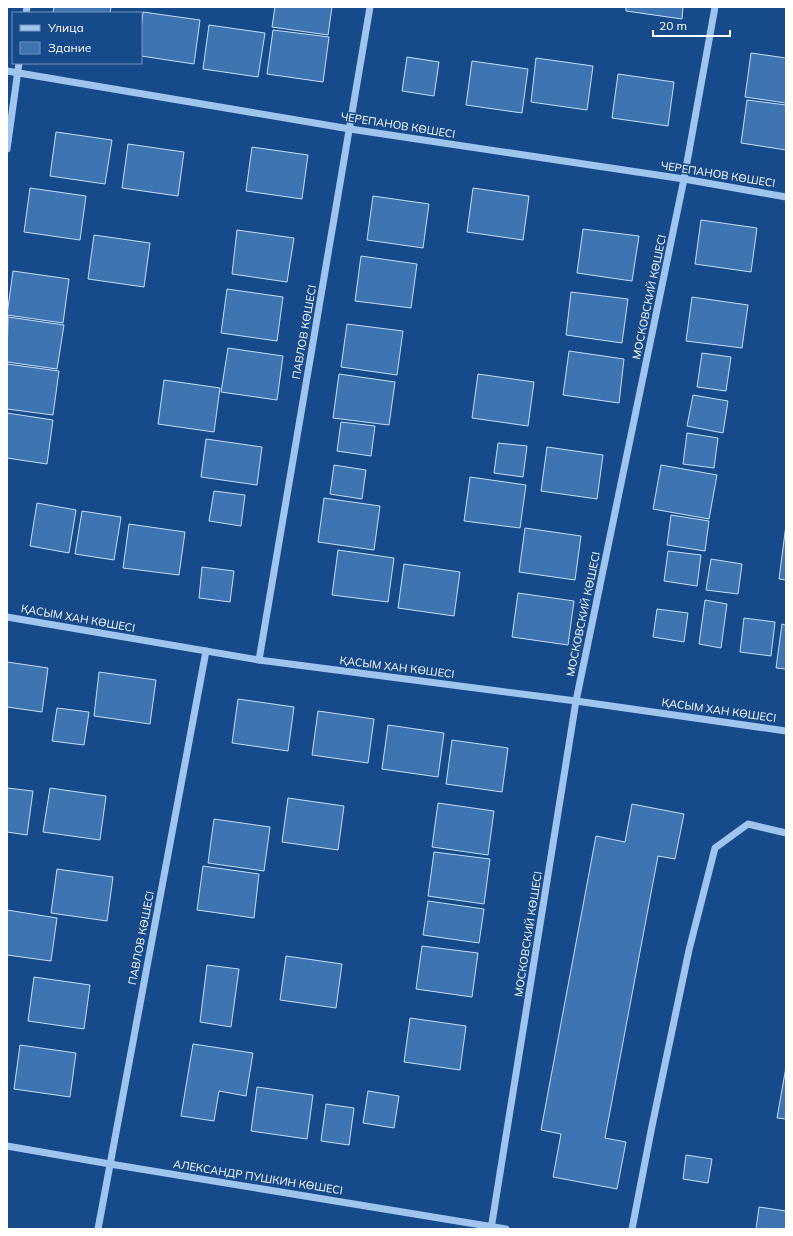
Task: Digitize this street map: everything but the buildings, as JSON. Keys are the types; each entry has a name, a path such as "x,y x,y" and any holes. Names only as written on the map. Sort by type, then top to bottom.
{"street":[{"name":"ПАВЛОВ КӨШЕСІ","path":"259,660 370,7"},
{"name":"МОСКОВСКИЙ КӨШЕСІ","path":"491,1228 576,701 684,179 715,7"},
{"path":"7,149 19,64"},
{"name":"ЧЕРЕПАНОВ КӨШЕСІ","path":"7,72 350,129 684,179 786,197"},
{"name":"ҚАСЫМ ХАН КӨШЕСІ","path":"7,617 259,660 576,701 786,731"},
{"name":"ПАВЛОВ КӨШЕСІ","path":"98,1229 206,651"},
{"path":"632,1229 689,950 715,848 748,824 786,833"},
{"name":"АЛЕКСАНДР ПУШКИН КӨШЕСІ","path":"7,1146 491,1228 506,1229"}]}
